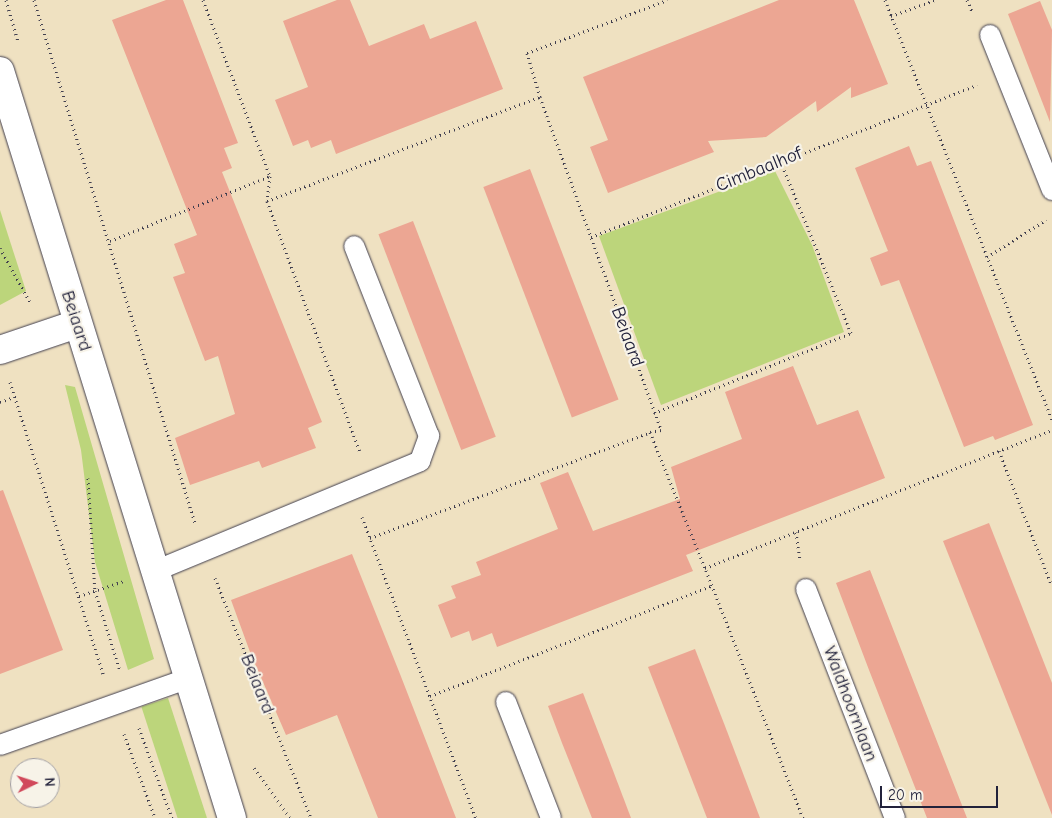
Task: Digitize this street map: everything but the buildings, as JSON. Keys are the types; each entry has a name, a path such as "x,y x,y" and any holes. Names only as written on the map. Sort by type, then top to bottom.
{"street":[{"name":"Beiaard","path":"0,71 77,324 232,818"},
{"path":"0,350 77,324"}],"lane":[{"path":"990,34 1052,190"},
{"path":"155,570 420,460 429,436 354,246"},
{"name":"Waldhoornlaan","path":"806,589 895,818"},
{"path":"0,745 189,678"},
{"path":"506,702 551,818"}],"path":[{"name":"Beiaard","path":"34,0 204,550 311,818"},
{"path":"203,0 270,176 267,200 370,481"},
{"name":"Beiaard","path":"650,432 661,430 540,97 527,53 667,0"},
{"path":"885,0 1052,420"},
{"path":"891,16 935,0"},
{"name":"Cimbaalhof","path":"591,237 1006,74"},
{"path":"267,200 540,97"},
{"path":"654,413 851,333 781,162"},
{"path":"110,241 270,176"},
{"path":"987,257 1052,216"},
{"name":"Beiaard","path":"0,248 25,290 44,335"},
{"path":"0,350 79,596 121,701 172,818"},
{"path":"0,402 14,398"},
{"path":"370,538 650,432 705,568"},
{"path":"999,451 1052,586"},
{"path":"87,471 95,591 121,701 155,818"},
{"path":"352,489 476,818"},
{"path":"430,696 713,585"},
{"path":"79,596 95,591"}],"green space":[{"path":"775,171 812,245 844,332 661,405 599,236"},
{"path":"0,210 26,291 0,305"},
{"path":"65,385 75,387 154,659 128,670 95,562 81,450"},
{"path":"168,698 207,818 178,818 141,707"}]}
